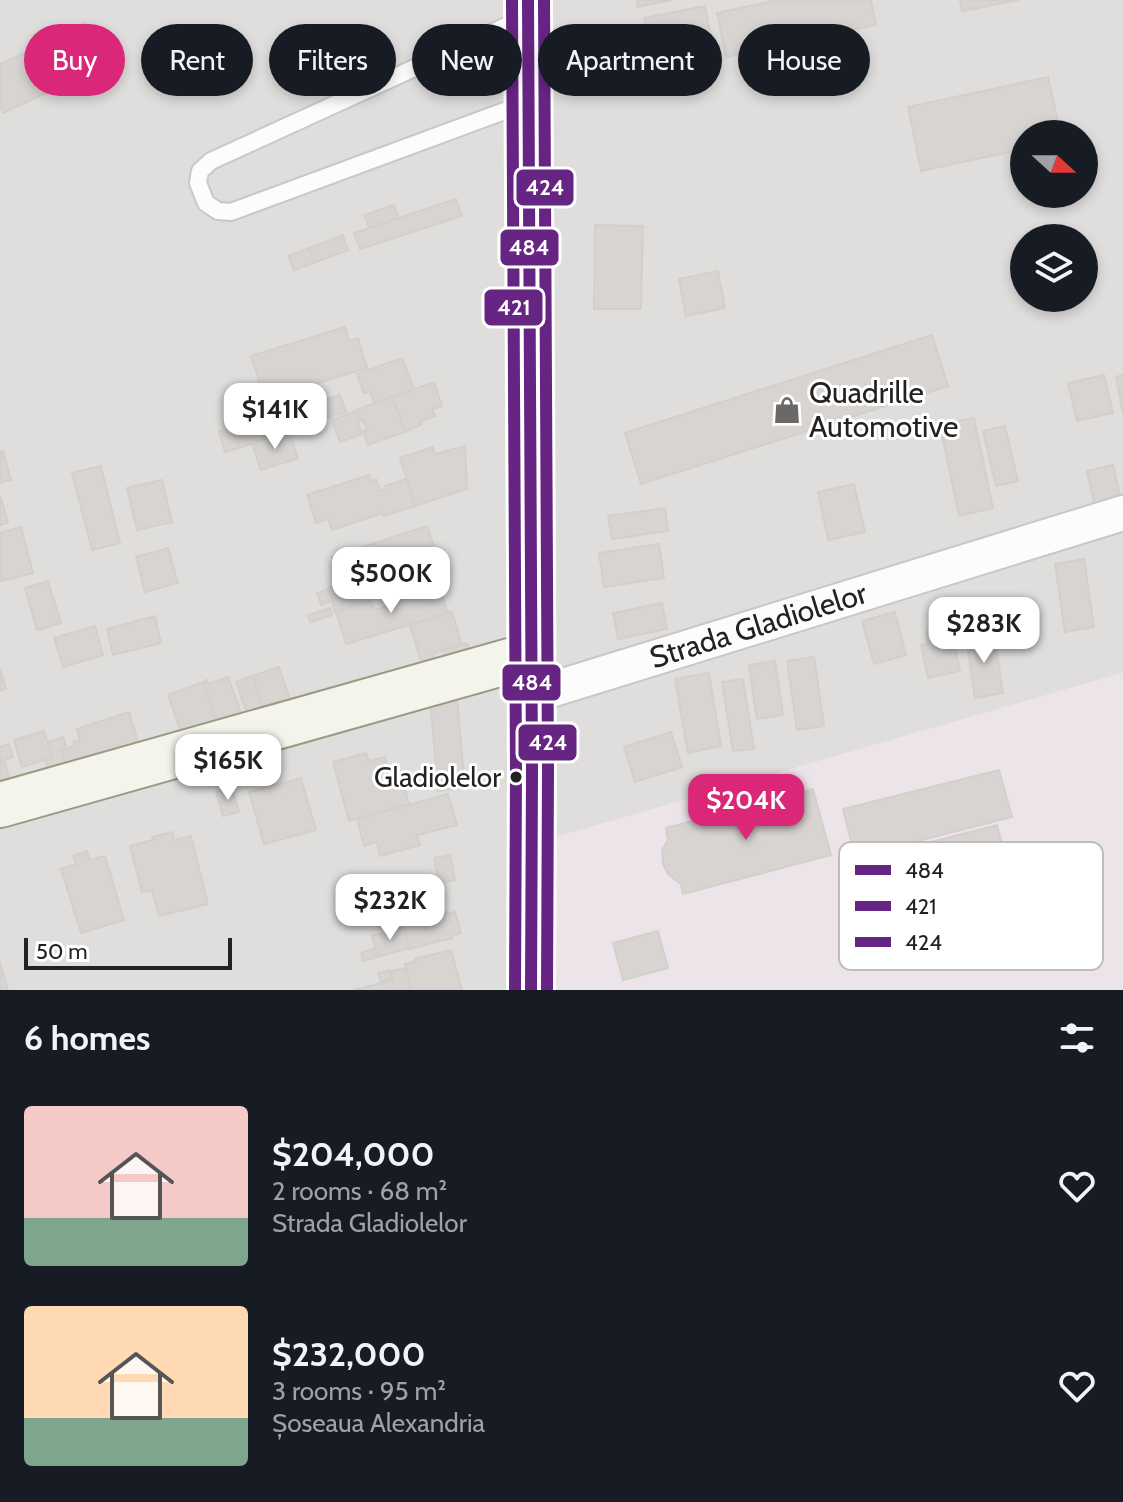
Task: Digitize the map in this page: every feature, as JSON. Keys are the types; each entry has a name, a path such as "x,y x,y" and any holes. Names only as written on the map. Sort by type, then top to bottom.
{"main road":[{"path":"528,8 531,990"}],"street":[{"name":"Strada Gladiolelor","path":"531,676 1123,513"},
{"path":"0,805 150,761 531,676"}],"lane":[{"path":"528,8 211,161 200,171 198,183 206,203 218,211 231,212 528,102"}],"shaded area":[{"path":"0,0 1123,0 1123,673 550,839 550,990 0,990"},
{"path":"1123,673 1123,990 551,990 549,839"}],"building":[{"path":"637,0 672,0 638,7"},
{"path":"777,0 871,0 876,25 738,24 738,54 726,57 722,24 719,24 717,13"},
{"path":"960,0 1019,0 962,11"},
{"path":"705,6 708,24 645,24 644,18"},
{"path":"24,53 24,96 40,96 3,113 0,107 0,64"},
{"path":"1048,77 1058,120 1010,120 1010,152 921,171 908,107"},
{"path":"456,199 462,216 360,249 354,233"},
{"path":"394,205 398,218 369,228 364,215"},
{"path":"595,225 643,226 641,309 594,309"},
{"path":"343,235 348,250 314,263 309,248"},
{"path":"309,248 314,263 294,270 288,256"},
{"path":"718,271 725,308 686,316 679,279"},
{"path":"345,327 349,341 358,338 367,368 265,399 251,356"},
{"name":"Quadrille Automotive","path":"932,335 948,386 641,484 625,433"},
{"path":"402,358 414,389 374,403 370,391 364,393 357,374"},
{"path":"1104,375 1113,413 1077,421 1068,383"},
{"path":"1123,375 1123,413 1116,377"},
{"path":"434,382 442,406 432,409 435,416 405,432 392,397"},
{"path":"304,389 314,418 282,429 272,399"},
{"path":"340,395 346,412 315,422 309,405"},
{"path":"392,397 405,432 368,445 363,431 367,430 356,410"},
{"path":"272,399 283,433 239,448 234,431 242,428 238,418 254,413 252,406"},
{"path":"354,412 362,434 340,442 332,420"},
{"path":"974,418 993,508 959,516 940,425"},
{"path":"1005,426 1018,481 996,486 983,431"},
{"path":"233,427 239,448 225,452 219,431"},
{"path":"289,431 298,458 261,470 252,444"},
{"path":"465,446 467,489 415,506 400,458 433,447 435,454"},
{"path":"3,451 11,480 0,483 0,452"},
{"path":"1113,465 1121,499 1094,504 1087,471"},
{"path":"101,466 120,543 92,550 72,473"},
{"path":"369,475 371,481 376,479 380,491 386,489 385,486 406,479 415,506 332,530 328,519 316,523 307,495"},
{"path":"162,480 172,522 137,530 127,488"},
{"path":"854,484 865,532 828,540 818,492"},
{"path":"0,495 8,523 0,525"},
{"path":"665,508 668,531 612,539 608,516"},
{"path":"427,526 436,552 341,584 332,557"},
{"path":"21,527 33,573 1,581 0,533"},
{"path":"659,544 664,578 604,587 599,553"},
{"path":"168,548 178,583 145,592 136,557"},
{"path":"422,557 430,581 335,612 328,588"},
{"path":"1084,559 1094,627 1065,632 1055,564"},
{"path":"48,581 61,623 37,630 25,588"},
{"path":"440,586 448,613 346,644 336,612 371,601 374,610 387,606 386,603"},
{"path":"328,589 332,601 321,605 317,593"},
{"path":"662,603 667,629 618,639 613,613"},
{"path":"330,608 332,615 310,622 308,615"},
{"path":"452,612 462,645 432,654 436,667 424,671 410,625"},
{"path":"895,612 906,655 874,664 862,621"},
{"path":"155,616 161,643 113,655 107,629"},
{"path":"95,626 103,655 63,667 54,638"},
{"path":"951,627 960,671 928,678 921,645 928,643 926,632"},
{"path":"994,633 1003,693 975,698 966,637"},
{"path":"467,643 472,657 448,664 444,650"},
{"path":"814,657 824,726 797,730 787,661"},
{"path":"775,661 783,715 757,719 749,665"},
{"path":"279,667 293,708 275,714 271,703 263,706 252,676"},
{"path":"0,669 6,689 0,691"},
{"path":"709,673 721,746 688,753 675,679"},
{"path":"252,676 263,708 247,714 236,682"},
{"path":"228,677 243,718 221,733 203,682 207,680 208,684"},
{"path":"743,679 754,749 733,751 722,682"},
{"path":"203,682 221,733 186,746 168,695"},
{"path":"457,697 465,788 438,791 430,699"},
{"path":"129,712 143,758 66,765 61,750 75,746 73,742 80,740 77,729"},
{"path":"44,731 52,757 22,767 14,740"},
{"path":"671,732 682,767 635,782 624,747"},
{"path":"63,737 67,749 61,750 69,774 51,780 45,760 52,757 48,742"},
{"path":"9,744 13,757 4,760 12,788 0,802 0,747"},
{"path":"366,753 369,761 385,757 389,774 400,771 409,804 349,821 333,762"},
{"path":"999,770 1012,817 914,842 851,842 843,809"},
{"path":"301,778 316,830 264,844 249,792"},
{"path":"232,788 239,812 223,816 216,792"},
{"path":"813,789 831,855 683,894 681,884 668,874 663,864 662,850 668,840 666,828"},
{"path":"448,794 457,825 417,835 420,845 380,856 377,842 364,846 357,819"},
{"path":"997,825 1001,842 931,842"},
{"path":"172,832 174,840 191,836 208,904 159,916 152,890 142,892 130,846"},
{"path":"87,851 90,860 105,856 124,920 81,933 61,869 76,864 73,856"},
{"path":"450,855 455,880 439,883 434,858"},
{"path":"446,911 446,914 455,912 461,933 409,949 402,922"},
{"path":"404,927 409,948 377,957 372,936"},
{"path":"658,931 668,968 623,980 613,943"},
{"path":"373,949 375,958 363,961 361,953"},
{"path":"451,950 462,990 411,990 405,964"},
{"path":"0,962 8,990 0,990"},
{"path":"405,968 411,990 390,990 388,981 393,980 391,971"},
{"path":"389,970 391,979 381,982 378,973"},
{"path":"388,981 390,990 354,990"}],"transit line":[{"name":"421","path":"512,0 515,990"},
{"name":"484","path":"528,0 531,990"},
{"name":"424","path":"544,0 547,990"}],"place":[{"name":"Quadrille Automotive","path":"787,410"},
{"name":"Gladiolelor","path":"516,777"}]}
